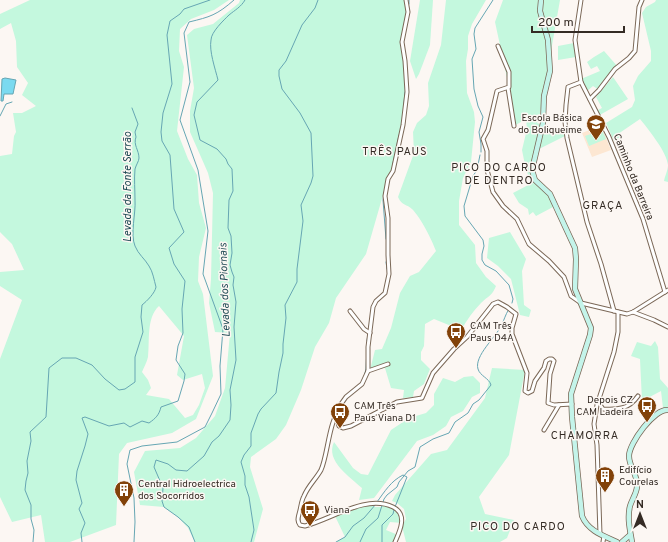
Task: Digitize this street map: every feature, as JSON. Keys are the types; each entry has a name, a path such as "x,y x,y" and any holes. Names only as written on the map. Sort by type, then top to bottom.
{"main road":[{"path":"541,0 540,11 548,40 550,71 544,96 543,123 532,170 536,182 550,194 575,248 575,285 591,330 571,394 582,516 588,526 602,535 618,542"},
{"path":"632,542 628,522 629,510 637,486 637,481 629,458 630,449 636,438 657,413 663,409 668,410"},
{"path":"622,542 630,535"}],"street":[{"path":"395,542 402,519 396,508 382,502 374,502 335,514 310,524 300,525 298,521 304,495 321,470 325,460 330,434 335,418 341,409 341,405 346,397 362,384 368,371 370,333 374,303 384,294 389,274 388,218 385,196 388,179 393,171 403,125 407,92 402,42 408,12 406,0"},
{"name":"Caminho da Barreira","path":"581,0 575,40 581,82 611,142 642,219 666,291"},
{"path":"590,98 599,90 615,69 632,56 635,51 639,8 642,0"},
{"path":"498,46 510,72 508,88 514,126"},
{"path":"581,82 568,87 565,122 567,138 587,222 616,311 618,332 614,352 598,402 594,424 603,542"},
{"path":"508,88 497,91 488,130 483,139 487,151 487,170 493,192 503,206 518,219 529,244 561,273 565,278 571,296 581,303 627,314 633,312 666,291"},
{"path":"341,409 344,412 339,417 338,423 340,427 344,427 351,426 397,402 422,398 433,373 467,337 495,303 500,303 516,314 512,334 526,373 525,390 528,393 532,391 535,381 544,368 546,361 552,359 554,364 551,369 547,400 550,404 572,404"},
{"path":"350,311 364,329 370,333"},
{"path":"633,312 668,327"},
{"path":"368,371 388,364"},
{"path":"598,402 603,409 619,409 630,405 638,396"},
{"path":"544,430 559,405"}],"shaded area":[{"name":"Escola Básica do Boliqueime","path":"598,122 611,150 592,157 582,133 592,129 591,125"}],"green space":[{"path":"30,0 229,0 214,10 191,19 180,29 179,51 184,67 177,131 188,159 197,175 199,203 206,228 199,257 198,281 203,294 213,376 196,419 172,433 127,443 119,454 116,525 70,542 45,542 41,515 12,522 0,497 0,359 22,300 0,286 0,272 24,270 12,244 0,232 0,156 12,154 14,136 16,132 13,113 22,113 36,106 22,95 28,83 17,67 16,41 11,23 0,29 0,14","holes":["159,306 184,336 177,375 183,380 202,374 205,388 199,405 193,415 185,418 169,399 146,395 151,388 148,380 142,372 148,357 150,323"]},
{"path":"240,0 406,0 408,12 402,42 407,85 403,125 393,171 383,195 366,254 336,298 329,323 315,347 301,390 286,425 276,439 251,457 250,467 263,509 254,542 195,542 188,528 178,517 164,507 140,505 134,472 145,451 180,448 196,438 215,416 225,388 230,333 215,332 209,303 213,193 208,173 190,132 190,111 194,88 187,35 194,29 213,24 239,3"},
{"path":"420,0 433,0 430,45 416,79 410,61"},
{"path":"446,0 486,0 472,24 468,36 466,61 467,93 474,112 475,122 471,162 463,178 459,201 459,225 475,245 476,263 486,277 496,286 491,294 473,312 461,330 434,319 425,324 424,346 421,352 421,360 430,369 424,384 414,391 413,397 403,398 404,390 391,388 385,368 370,370 375,350 382,349 391,328 400,293 410,276 419,272 436,251 419,218 412,209 403,203 398,197 414,153 413,132 417,123 426,115 429,106 428,83 441,45"},
{"path":"503,0 560,0 540,114 533,116 534,120 538,121 537,123 540,124 530,172 530,179 526,170 522,150 527,129 526,119 514,126 509,87 495,22"},
{"path":"656,0 668,0 668,165 661,147 640,119 618,134 620,137 614,141 606,123 632,107 635,100 633,86 638,76 651,61 651,51 642,13 646,7"},
{"path":"574,43 576,57 558,60 558,46"},
{"path":"604,51 618,67 599,90 593,86 586,92 581,79 600,71 597,66 591,69 587,62"},
{"path":"613,77 628,99 598,116 596,111 602,108 596,97"},
{"path":"564,130 565,136 539,149 544,131"},
{"path":"602,130 606,139 589,146 585,136"},
{"path":"668,169 668,182 664,181"},
{"path":"534,182 548,195 553,207 536,216 533,212 529,215 528,209 519,203 513,193"},
{"path":"510,232 526,259 522,271 524,305 531,310 529,317 520,315 511,279 498,266 487,258 489,238"},
{"path":"655,341 658,347 660,379 668,388 668,408 663,408 661,391 642,401 640,359 631,356 637,342 651,346"},
{"path":"492,368 525,370 509,455 479,497 485,514 514,520 507,538 500,542 406,542 402,526 406,519 404,509 392,501 395,495 431,454 447,450 485,398"},
{"path":"473,376 480,383 480,393 472,397 463,411 451,417 446,426 433,435 417,441 374,498 359,500 362,488 345,474 336,462 332,449 334,442 353,468 361,474 368,475 391,430 409,418 426,413 434,405 434,394 443,378 455,382 464,377"},
{"path":"374,502 374,507 381,507 383,503 398,509 402,523 390,522 386,530 398,535 395,542 336,542 345,537 335,516"}],"water":[{"path":"5,78 16,80 13,94 4,94 3,101 1,101 2,79"}],"waterway":[{"path":"82,542 81,533 85,523 79,509 82,503 76,480 77,471 88,434 82,418 85,417 109,426 124,423 130,427 142,421 149,423 154,420 161,407 178,401 184,381 185,374 176,360 178,346 183,333 182,309 185,281 174,264 169,248 184,232 174,209 170,155 162,141 161,132 163,113 172,84 167,35 170,21 184,9 210,0"},
{"path":"134,542 134,498 127,464 130,450 142,446 177,442 205,427 221,394 220,366 223,329 203,274 208,231 198,170 180,120 190,82 184,33 189,22 213,15 234,0"},
{"name":"Levada dos Piornais","path":"195,542 189,527 164,507 162,501 163,488 154,467 156,460 168,464 176,470 187,471 204,456 212,442 219,436 230,420 230,390 236,360 234,327 236,302 233,285 234,277 230,265 232,253 231,236 228,228 229,200 233,191 232,169 217,149 200,140 194,115 197,102 218,80 211,44 215,30 229,15 240,7 245,0"},
{"path":"251,542 254,530 249,497 245,485 245,476 241,462 251,446 251,433 258,414 276,393 283,353 286,318 285,305 297,282 297,269 303,221 301,205 313,176 311,133 300,113 282,89 279,70 286,61 302,25 315,8 318,0"},
{"path":"481,152 479,132 483,117 478,106 474,89 472,59 476,49 474,34 475,28 493,0"},
{"path":"401,42 403,57"},
{"path":"403,115 405,92"},
{"path":"0,116 6,104 12,102"},
{"name":"Levada da Fonte Serrão","path":"33,542 34,530 31,519 31,505 25,490 28,473 27,461 31,441 30,432 46,417 49,368 62,358 76,358 92,365 105,379 119,390 125,389 135,382 135,357 143,332 141,317 142,305 156,287 150,268 138,252 133,236 135,169 139,158 135,143 135,132 138,124 132,108"},
{"path":"393,163 399,135"},
{"path":"480,155 477,170 473,176 464,206 465,216 483,240 484,246 482,260 485,265 496,271 509,285 513,299 512,303"},
{"path":"384,192 383,200 386,239"},
{"path":"386,262 387,269"},
{"path":"372,306 375,300"},
{"path":"360,542 366,529 378,518 384,499 397,487 408,471 415,467 420,447 433,439 449,433 455,422 468,413 473,404 479,400 491,385 478,369 479,358 502,324 509,309"},
{"path":"367,341 370,321"},
{"path":"364,377 367,348"},
{"path":"377,502 392,483 403,475 407,477 395,507"},
{"path":"336,542 345,537 353,526 364,518 376,504"},
{"path":"382,542 382,525 393,514 394,510"}],"place":[{"name":"Escola Básica do Boliqueime","path":"596,141"},
{"name":"CAM Três Paus D4A","path":"456,349"},
{"name":"Depois CZ CAM Ladeira","path":"647,423"},
{"name":"CAM Três Paus Viana D1","path":"340,429"},
{"name":"Edifício Courelas","path":"605,493"},
{"name":"Central Hidroelectrica dos Socorridos","path":"124,507"},
{"name":"Viana","path":"310,527"}],"district":[{"name":"TRÊS PAUS","path":"395,152"},
{"name":"PICO DO CARDO DE DENTRO","path":"499,174"},
{"name":"GRAÇA","path":"603,206"},
{"name":"CHAMORRA","path":"585,436"},
{"name":"PICO DO CARDO","path":"518,527"}]}
